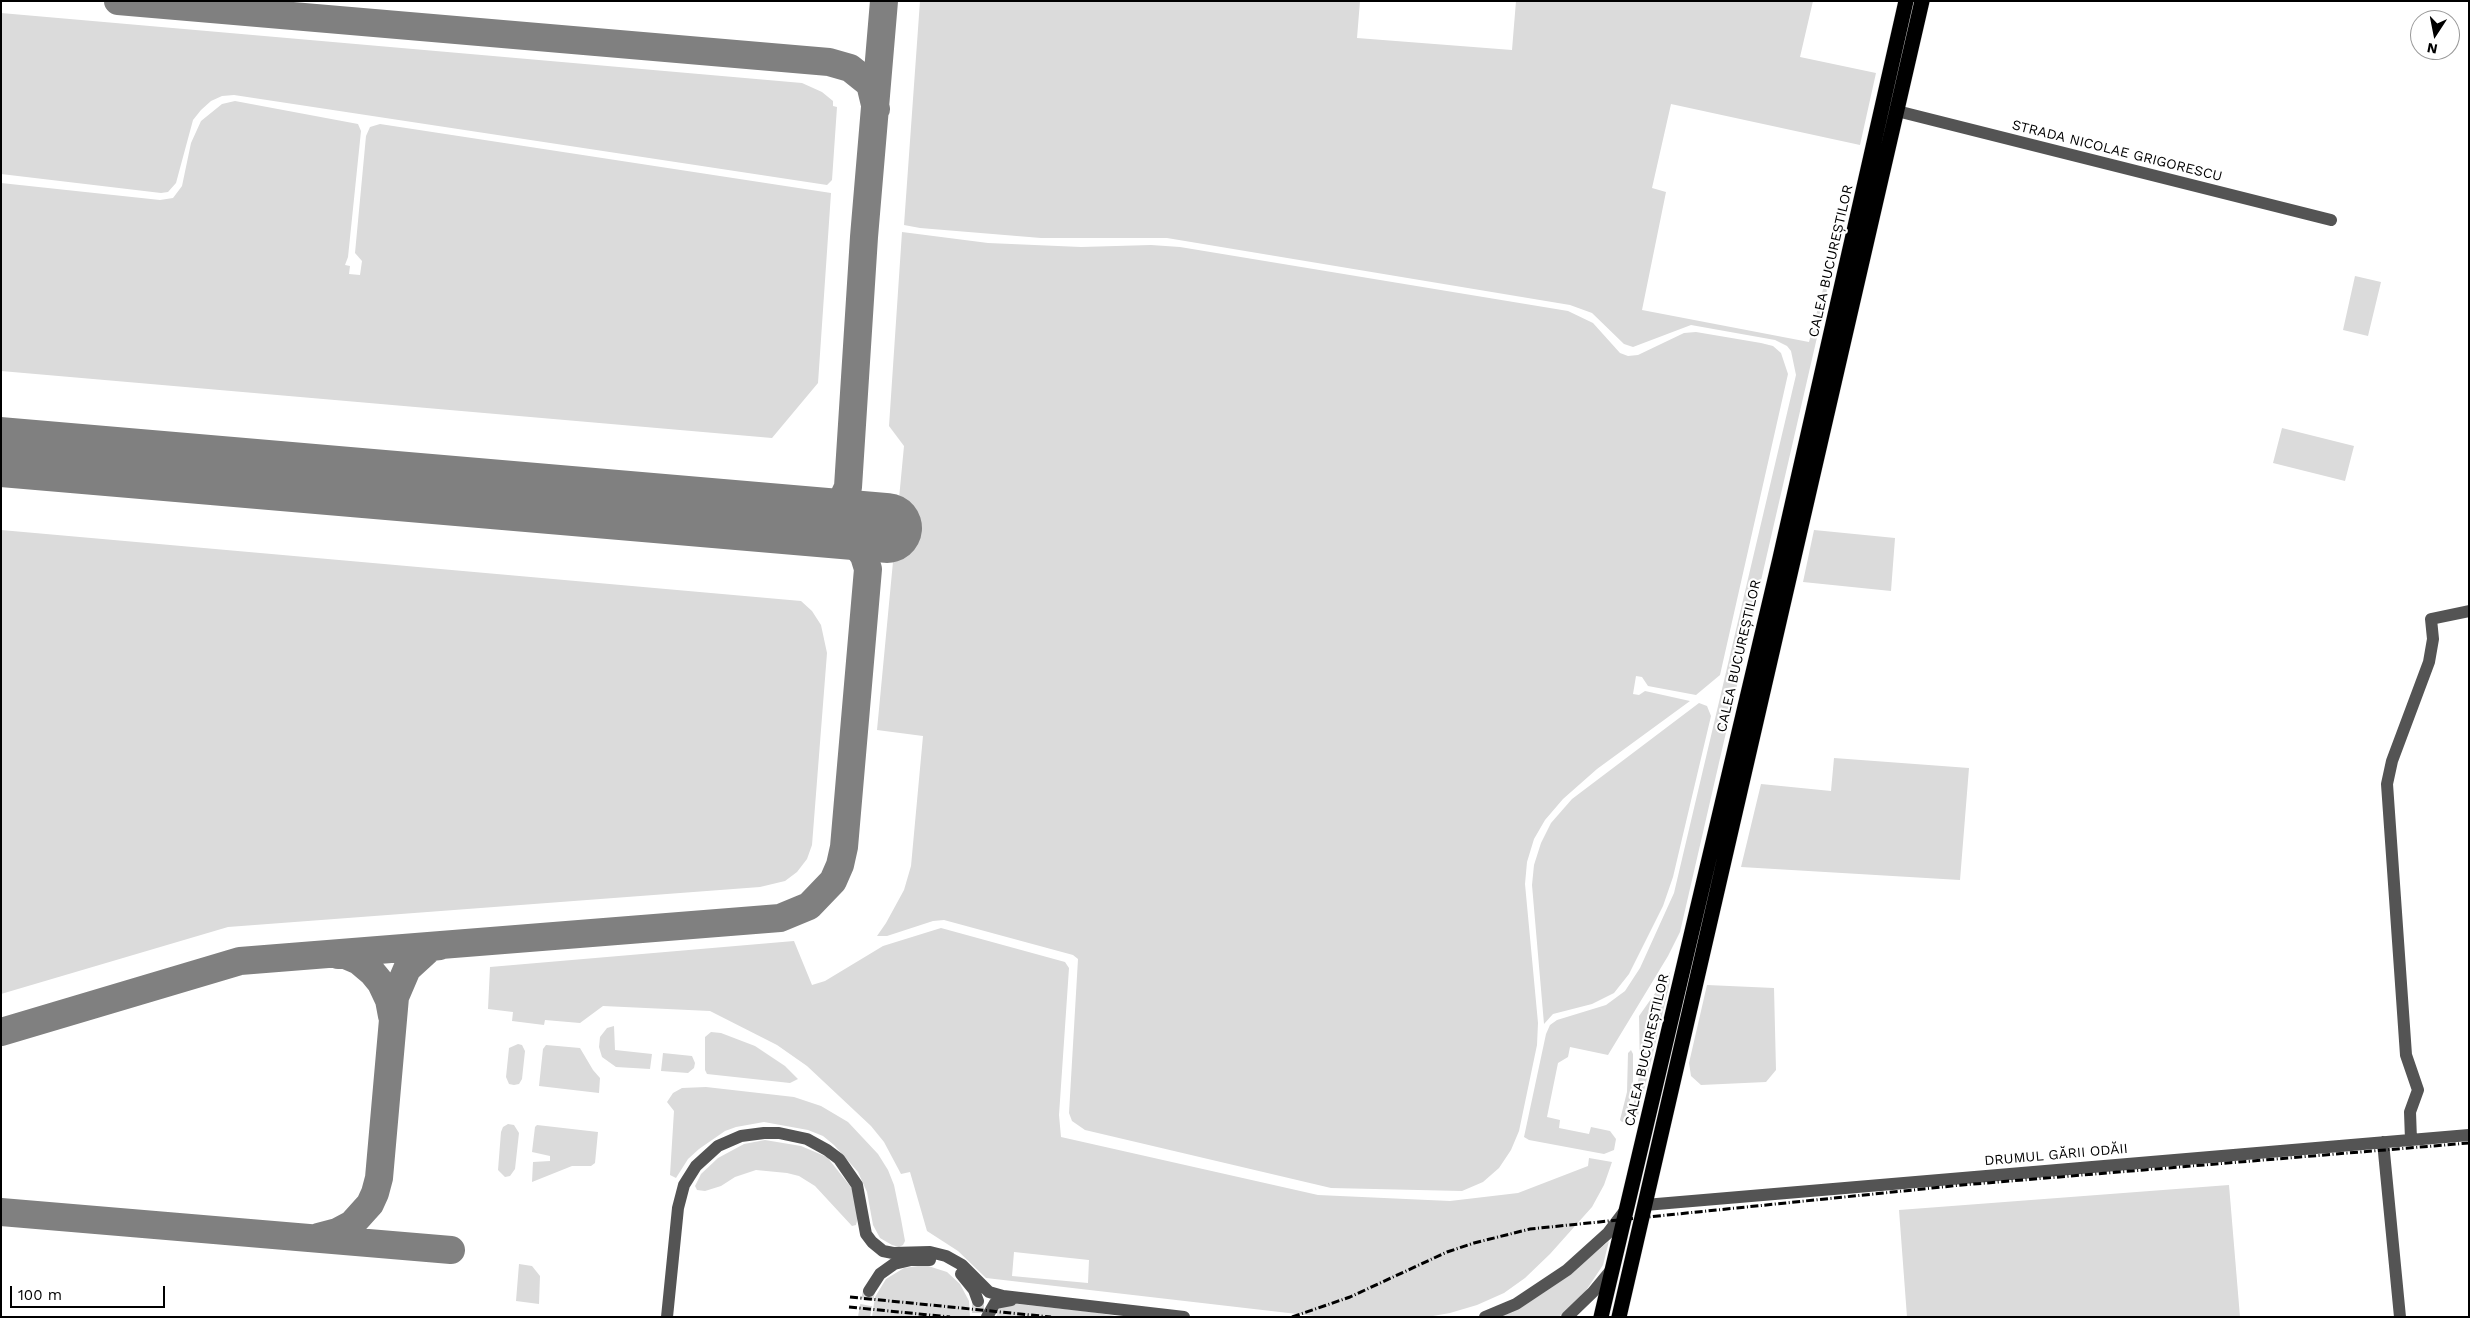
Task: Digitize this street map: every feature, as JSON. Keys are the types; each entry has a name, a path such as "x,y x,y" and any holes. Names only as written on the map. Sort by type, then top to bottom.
{"highway":[{"name":"CALEA BUCUREȘTILOR","path":"1601,1317 1780,558 1906,1"},
{"path":"1619,1317 1922,1"}],"street":[{"name":"STRADA NICOLAE GRIGORESCU","path":"1897,111 2331,220"},
{"path":"2412,1140 2410,1112 2418,1090 2406,1055 2387,784 2392,761 2429,662 2433,639 2431,619 2469,611"},
{"path":"667,1317 678,1208 684,1185 706,1156 731,1139 753,1134 778,1133 817,1144 838,1159 852,1176 860,1194 862,1220 866,1234 878,1248 893,1253 921,1251 946,1256 962,1265 989,1292 1018,1299 1184,1317"},
{"name":"DRUMUL GĂRII ODĂII","path":"1645,1205 2469,1135"},
{"path":"2383,1142 2400,1317"},
{"path":"1485,1317 1516,1304 1567,1270 1608,1234 1627,1208"},
{"path":"869,1291 880,1274 894,1264 912,1260 931,1260 958,1272 969,1283 978,1301"},
{"path":"1567,1317 1593,1292 1612,1269"},
{"path":"987,1317 995,1303 1018,1299"}],"shaded area":[{"path":"920,1 1360,1 1357,38 1512,50 1516,1 1813,1 1800,57 1876,73 1860,145 1671,104 1652,188 1666,192 1642,310 1809,342 1826,278 1827,294 1680,932 1668,956 1608,1055 1570,1047 1568,1057 1558,1063 1547,1117 1560,1120 1559,1128 1589,1134 1591,1127 1610,1131 1616,1139 1614,1150 1604,1154 1529,1140 1524,1137 1546,1034 1550,1025 1557,1020 1606,1005 1625,991 1640,968 1674,893 1796,375 1791,351 1787,346 1775,340 1691,325 1633,347 1624,344 1592,313 1570,305 1167,238 1041,238 904,225"},
{"path":"1,13 802,83 822,92 833,101 833,106 837,107 832,180 827,185 234,95 222,96 211,101 193,120 176,183 168,192 161,193 1,174"},
{"path":"235,101 358,124 361,131 348,257 345,265 350,266 349,274 360,275 362,261 355,253 366,136 370,127 380,124 831,193 818,383 772,438 1,371 1,183 160,200 173,198 182,186 191,143 201,121 222,104"},
{"path":"902,232 988,243 1081,247 1151,245 1180,247 1568,311 1593,323 1620,353 1628,356 1638,355 1684,333 1696,332 1761,343 1773,346 1781,353 1788,374 1720,675 1696,695 1648,686 1642,677 1636,676 1633,694 1639,695 1645,691 1690,701 1597,769 1563,799 1545,820 1534,839 1527,862 1525,884 1538,1023 1537,1045 1519,1131 1511,1150 1499,1168 1483,1182 1462,1191 1331,1188 1085,1130 1072,1121 1069,1113 1078,959 1073,955 944,920 933,921 887,936 877,936 904,890 911,866 923,736 877,730 904,446 889,426"},
{"path":"2355,276 2381,282 2368,336 2343,330"},
{"path":"2282,428 2354,446 2345,481 2273,463"},
{"path":"1,530 801,601 812,611 821,625 827,653 812,845 807,859 797,872 785,881 760,887 228,927 1,994"},
{"path":"1814,530 1895,538 1891,591 1803,582"},
{"path":"1699,703 1707,706 1711,716 1673,877 1663,906 1629,974 1614,993 1592,1004 1553,1014 1544,1024 1532,885 1534,865 1541,843 1551,823 1572,799"},
{"path":"1834,758 1969,768 1960,880 1741,867 1761,784 1831,791"},
{"path":"941,928 1065,962 1069,968 1059,1115 1061,1137 1318,1195 1450,1201 1518,1193 1588,1166 1589,1158 1612,1162 1604,1185 1592,1207 1550,1254 1525,1278 1504,1293 1477,1305 1450,1313 1427,1317 1323,1317 986,1278 958,1251 927,1231 910,1172 901,1174 884,1142 871,1126 807,1066 777,1045 710,1011 603,1006 580,1023 545,1020 544,1025 512,1021 513,1012 488,1009 490,967 794,941 812,985 825,981 883,946","holes":["1014,1252 1089,1260 1088,1283 1012,1276"]},
{"path":"1670,972 1670,982 1636,1124 1632,1127 1630,1122 1640,1071 1639,1016"},
{"path":"1707,985 1774,988 1776,1070 1766,1082 1701,1085 1691,1076 1689,1063"},
{"path":"614,1026 615,1050 652,1054 650,1069 616,1067 602,1057 599,1047 600,1037 607,1028"},
{"path":"711,1032 721,1033 755,1046 785,1066 798,1079 790,1083 707,1074 705,1070 705,1037"},
{"path":"518,1044 522,1045 525,1051 522,1079 519,1084 514,1085 509,1084 506,1077 509,1048"},
{"path":"546,1045 580,1048 600,1078 599,1093 539,1086 543,1049"},
{"path":"1631,1050 1633,1054 1633,1087 1625,1121 1622,1122 1620,1120 1627,1092 1628,1053"},
{"path":"663,1053 692,1056 695,1063 694,1068 688,1073 661,1071"},
{"path":"706,1087 794,1097 821,1106 848,1122 878,1154 888,1170 894,1185 901,1219 905,1241 903,1245 899,1247 892,1245 880,1238 873,1225 867,1192 858,1172 834,1145 823,1136 808,1130 764,1122 736,1127 725,1131 699,1149 688,1159 676,1178 670,1175 674,1111 667,1102 673,1093 682,1088"},
{"path":"508,1124 514,1125 519,1133 515,1169 510,1176 505,1177 498,1170 501,1132 503,1127"},
{"path":"537,1125 598,1132 595,1163 591,1166 572,1166 532,1182 533,1162 550,1161 550,1156 532,1152 535,1127"},
{"path":"765,1140 801,1146 827,1157 854,1191 858,1217 856,1225 852,1226 815,1186 799,1176 787,1173 756,1170 735,1177 721,1186 705,1191 697,1190 695,1186 701,1174 718,1158 744,1144"},
{"path":"2229,1185 2240,1317 1907,1317 1899,1210"},
{"path":"1609,1241 1603,1265 1583,1295 1560,1316 1500,1317 1577,1268"},
{"path":"519,1264 532,1266 540,1276 539,1304 516,1301"},
{"path":"925,1265 947,1272 960,1284 969,1301 970,1317 872,1317 875,1297 886,1279 904,1268"},
{"path":"1009,1303 1122,1317 996,1317 999,1308"}],"taxiway":[{"path":"118,1 829,62 850,68 870,84 876,109"},
{"path":"807,521 832,512 842,500 848,487 864,237 884,1"},
{"path":"1,1032 240,961 780,918 809,906 833,881 840,865 844,847 868,569 864,556 847,532 835,527 807,521"},
{"path":"318,1237 337,1232 352,1224 370,1204 375,1193 379,1178 395,997 407,969 431,947 440,946"},
{"path":"338,955 345,955 359,961 372,972 381,983 389,1000 392,1016"},
{"path":"1,1212 451,1250"}],"runway":[{"path":"1,452 887,528"}],"tunnel":[{"path":"864,1317 869,1291"},
{"path":"978,1301 978,1317"}],"railway":[{"path":"1292,1317 1350,1297 1447,1252 1530,1229 1962,1185 2469,1143"},
{"path":"850,1297 1051,1317"},
{"path":"849,1307 950,1317"}]}
